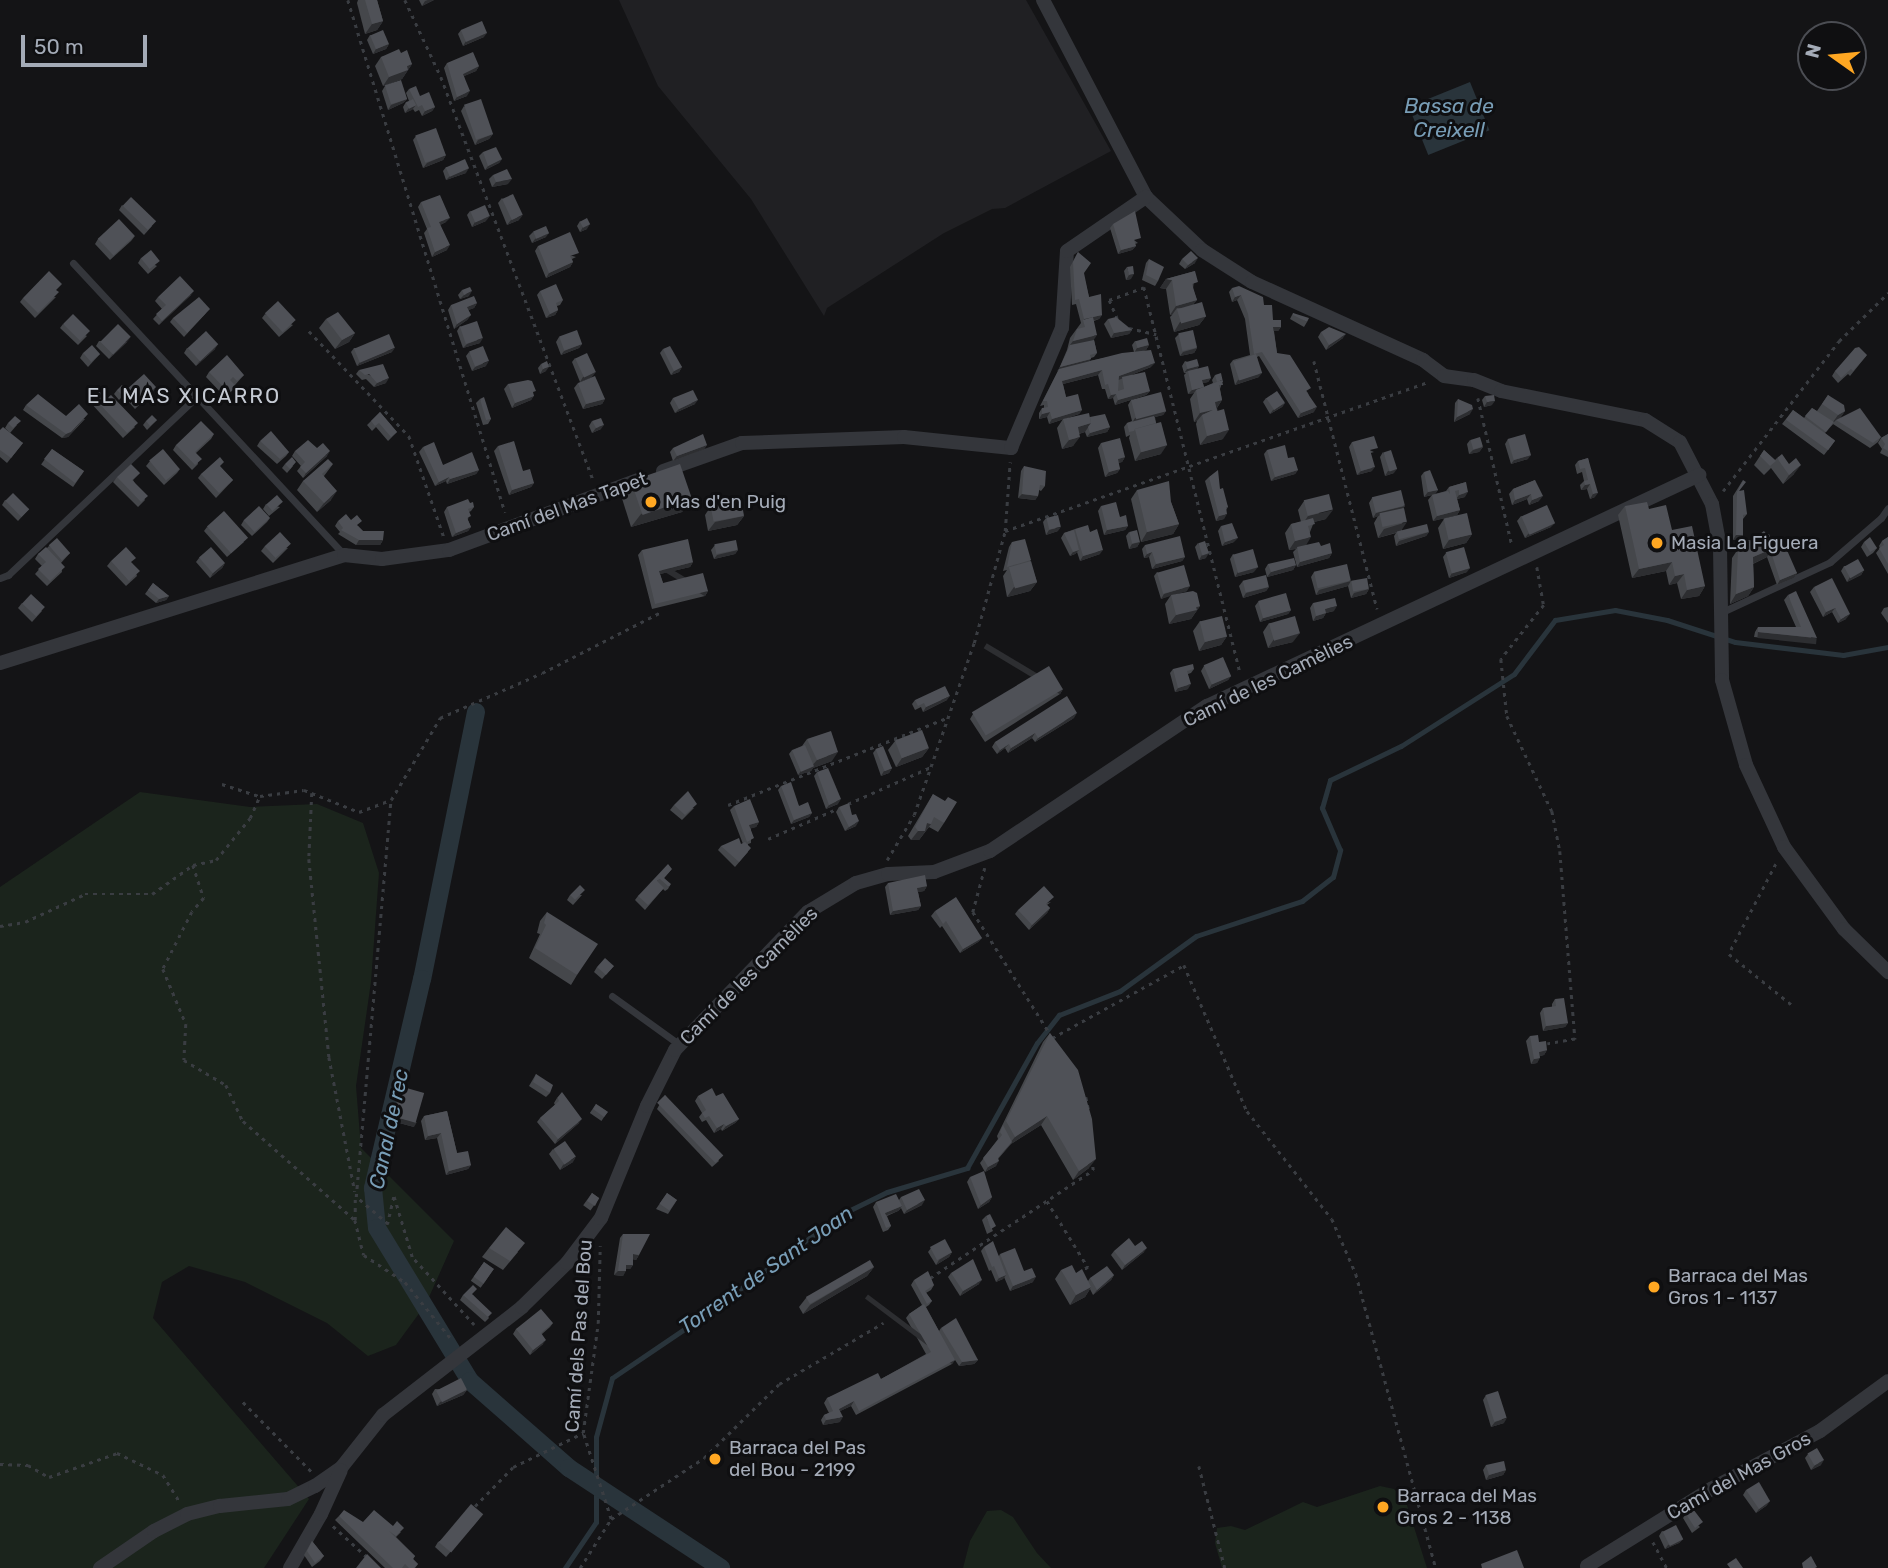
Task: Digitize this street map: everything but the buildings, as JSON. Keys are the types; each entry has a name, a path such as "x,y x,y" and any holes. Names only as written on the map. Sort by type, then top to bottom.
{"street":[{"path":"1043,0 1146,197 1202,250 1252,282 1423,360 1444,376 1474,380 1501,391 1645,420 1680,442 1712,504 1720,548 1723,680 1746,765 1784,847 1844,929 1888,972"},
{"path":"1011,448 1062,328 1067,251 1146,197"},
{"name":"Camí del Mas Tapet","path":"0,663 344,555 382,559 449,550 742,443 904,437 1011,448"},
{"name":"Camí de les Camèlies","path":"100,1568 154,1531 187,1514 220,1506 288,1499 322,1481 341,1468 383,1415 486,1337 567,1263 601,1218 647,1106 680,1045 808,912 856,883 888,874 934,872 989,851 1207,706 1699,475"},
{"name":"Camí del Mas Gros","path":"1587,1566 1711,1489 1820,1431 1888,1381"},
{"path":"290,1568 321,1514 341,1468"}],"lane":[{"path":"73,263 344,555"},
{"path":"0,578 8,575 197,396"},
{"path":"1721,612 1830,562 1881,518 1888,508"},
{"path":"612,996 680,1045"}],"path":[{"path":"348,0 508,528"},
{"path":"405,0 441,77 599,494"},
{"path":"1156,334 1119,326 1109,300 1144,287 1156,334 1189,466 1244,690"},
{"path":"1712,504 1839,341 1888,293"},
{"path":"309,331 409,436 449,550"},
{"path":"1314,361 1382,626"},
{"path":"1005,531 1444,376"},
{"path":"1474,380 1516,562"},
{"path":"876,877 914,815 975,643 1005,531 1011,448"},
{"path":"1535,553 1544,605 1500,659 1507,716 1552,811 1560,851 1574,1039 1546,1044"},
{"path":"464,1355 405,1282 364,1255 355,1220 391,800 440,718 542,673 661,612"},
{"path":"728,805 948,717"},
{"path":"768,839 931,767"},
{"path":"222,784 260,796 304,790 359,812 391,800"},
{"path":"312,793 309,859 330,1057 356,1197 388,1224 394,1197 412,1257 486,1337"},
{"path":"0,926 25,922 85,894 152,894 193,864 216,860 250,818 260,796"},
{"path":"1784,847 1729,954 1792,1005"},
{"path":"989,851 973,912 1058,1046"},
{"path":"193,864 204,898 192,912 163,969 186,1024 184,1060 226,1085 243,1121 355,1220"},
{"path":"1052,1038 1184,965 1247,1111 1332,1219 1356,1274 1436,1568"},
{"path":"1082,1091 1089,1103 1090,1117"},
{"path":"930,1278 1093,1170 1092,1157"},
{"path":"1047,1200 1088,1267 1080,1272 1084,1280"},
{"name":"Camí dels Pas del Bou","path":"601,1218 598,1323 583,1433 611,1520"},
{"path":"580,1568 611,1520 704,1458 779,1384 883,1323"},
{"path":"243,1402 322,1481"},
{"path":"475,1506 513,1467 583,1433"},
{"path":"0,1464 28,1465 49,1477 117,1453 163,1475 187,1514"},
{"path":"1199,1466 1225,1568"},
{"path":"321,1514 370,1559"},
{"path":"1646,1530 1667,1568"}],"shaded area":[{"path":"619,0 1026,0 1111,151 1005,208 992,209 944,233 827,308 824,316 751,199 658,86"},
{"path":"140,792 250,807 317,804 363,823 379,873 371,982 356,1086 361,1148 454,1241 426,1304 396,1345 368,1356 327,1323 245,1282 189,1266 162,1282 153,1318 309,1499 264,1568 0,1568 0,887"},
{"path":"1380,1486 1394,1489 1406,1502 1427,1568 1222,1568 1215,1543 1217,1528 1231,1526 1245,1530 1303,1502 1317,1507"},
{"path":"1001,1510 1013,1517 1037,1553 1051,1568 963,1568 970,1541 987,1511"}],"water":[{"name":"Bassa de Creixell","path":"1470,82 1489,130 1428,155 1409,107"}],"waterway":[{"name":"Torrent de Sant Joan","path":"565,1568 596,1522 596,1437 612,1378 699,1319 842,1214 887,1192 967,1168 1037,1043 1059,1015 1120,991 1196,936 1302,901 1333,877 1340,850 1322,808 1330,780 1401,746 1514,674 1555,620 1615,610 1667,620 1735,642 1843,655 1888,647"},
{"name":"Canal de rec","path":"476,712 422,979 373,1188 377,1228 470,1381 569,1468 721,1568"}],"place":[{"name":"Mas d'en Puig","path":"651,502"},
{"name":"Masia La Figuera","path":"1657,543"},
{"name":"Barraca del Mas Gros 1 - 1137","path":"1654,1287"},
{"name":"Barraca del Pas del Bou - 2199","path":"715,1459"},
{"name":"Barraca del Mas Gros 2 - 1138","path":"1383,1507"}],"district":[{"name":"EL MAS XICARRO","path":"184,396"}]}
